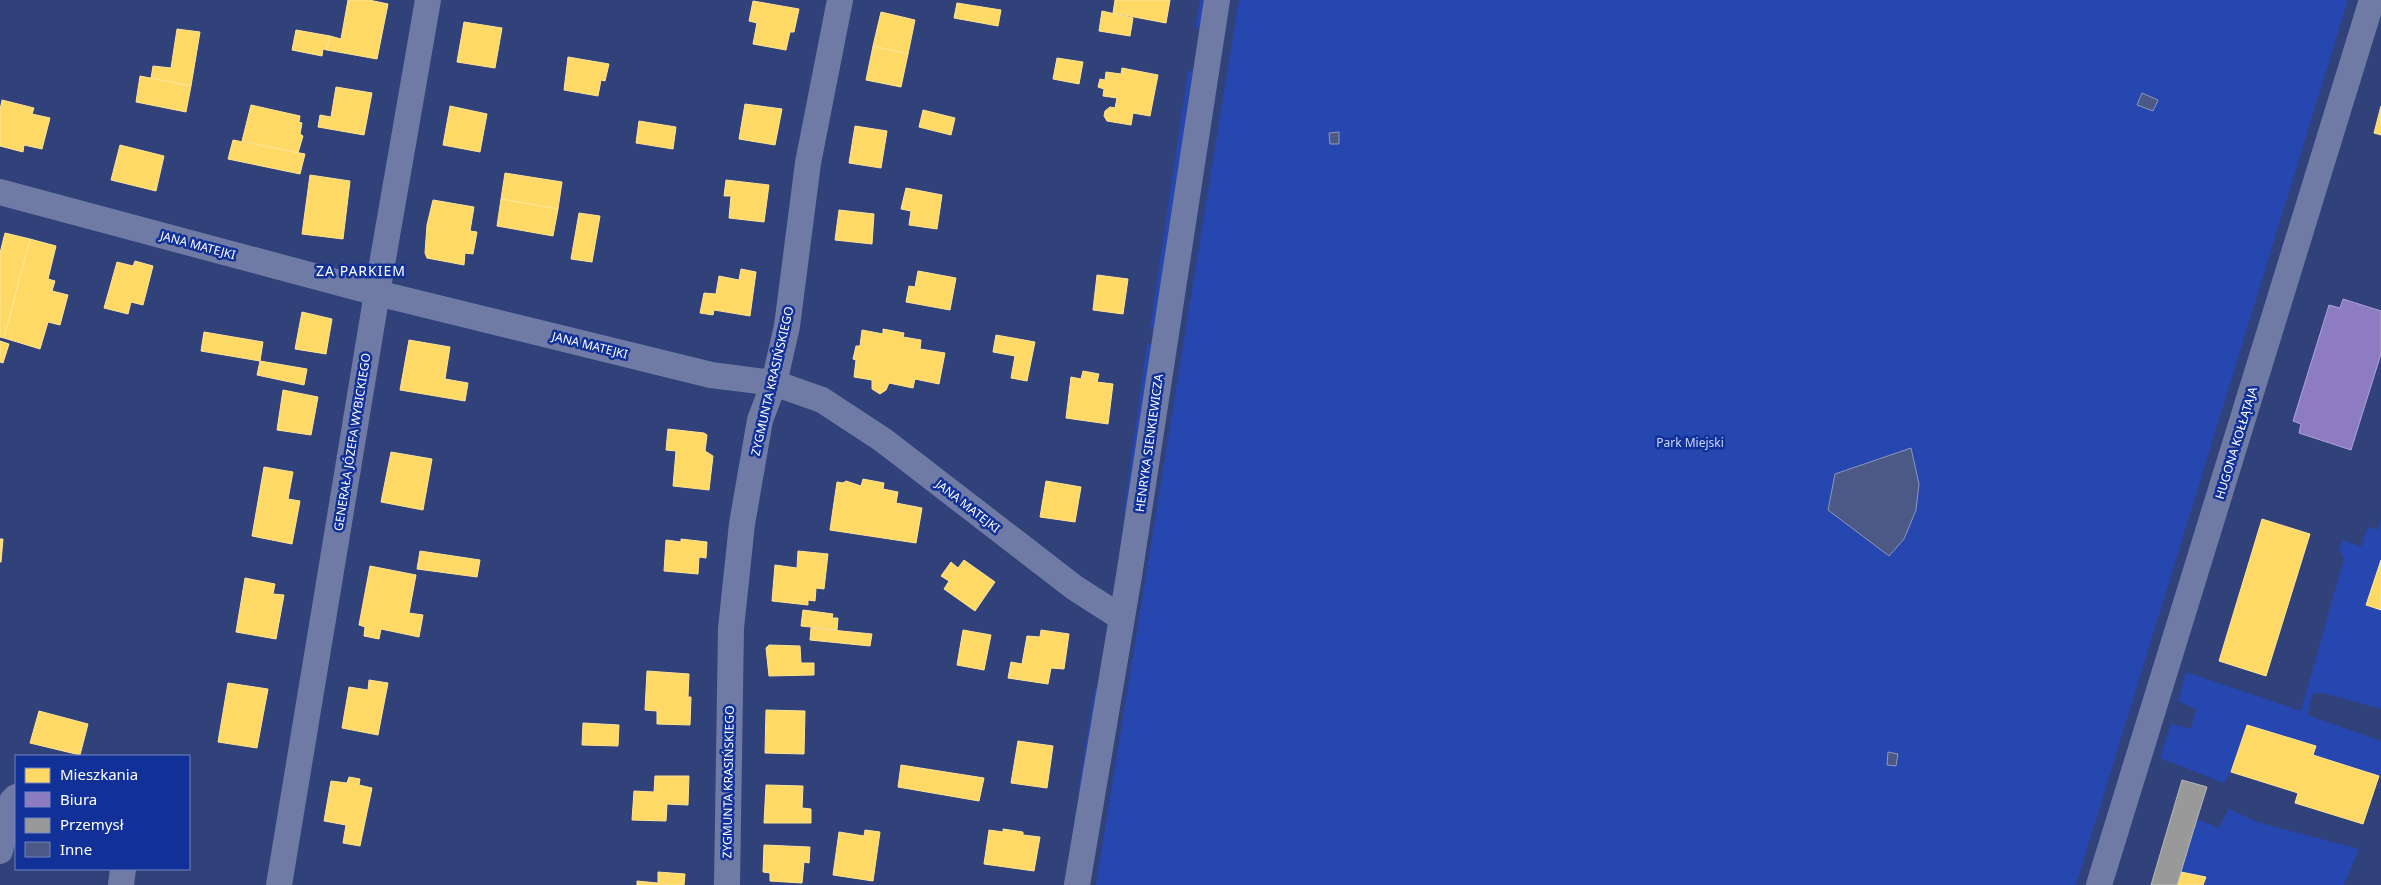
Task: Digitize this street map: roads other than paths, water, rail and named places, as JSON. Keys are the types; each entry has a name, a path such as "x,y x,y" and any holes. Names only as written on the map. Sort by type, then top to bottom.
{"street":[{"name":"GENERAŁA JÓZEFA WYBICKIEGO","path":"279,885 377,293 428,0"},
{"name":"ZYGMUNTA KRASIŃSKIEGO","path":"727,885 732,618 742,524 760,420 774,383 787,326 808,163 840,0"},
{"name":"HENRYKA SIENKIEWICZA","path":"1078,885 1122,618 1217,0"},
{"name":"HUGONA KOŁŁĄTAJA","path":"2099,885 2372,0"},
{"name":"JANA MATEJKI","path":"0,192 377,293 711,375 774,383 822,400 875,435 1075,588 1122,618"},
{"path":"0,851 12,801 15,798"},
{"path":"121,885 123,870"}],"district":[{"name":"ZA PARKIEM","path":"361,270"}],"park label":[{"name":"Park Miejski","path":"1690,442"}]}
